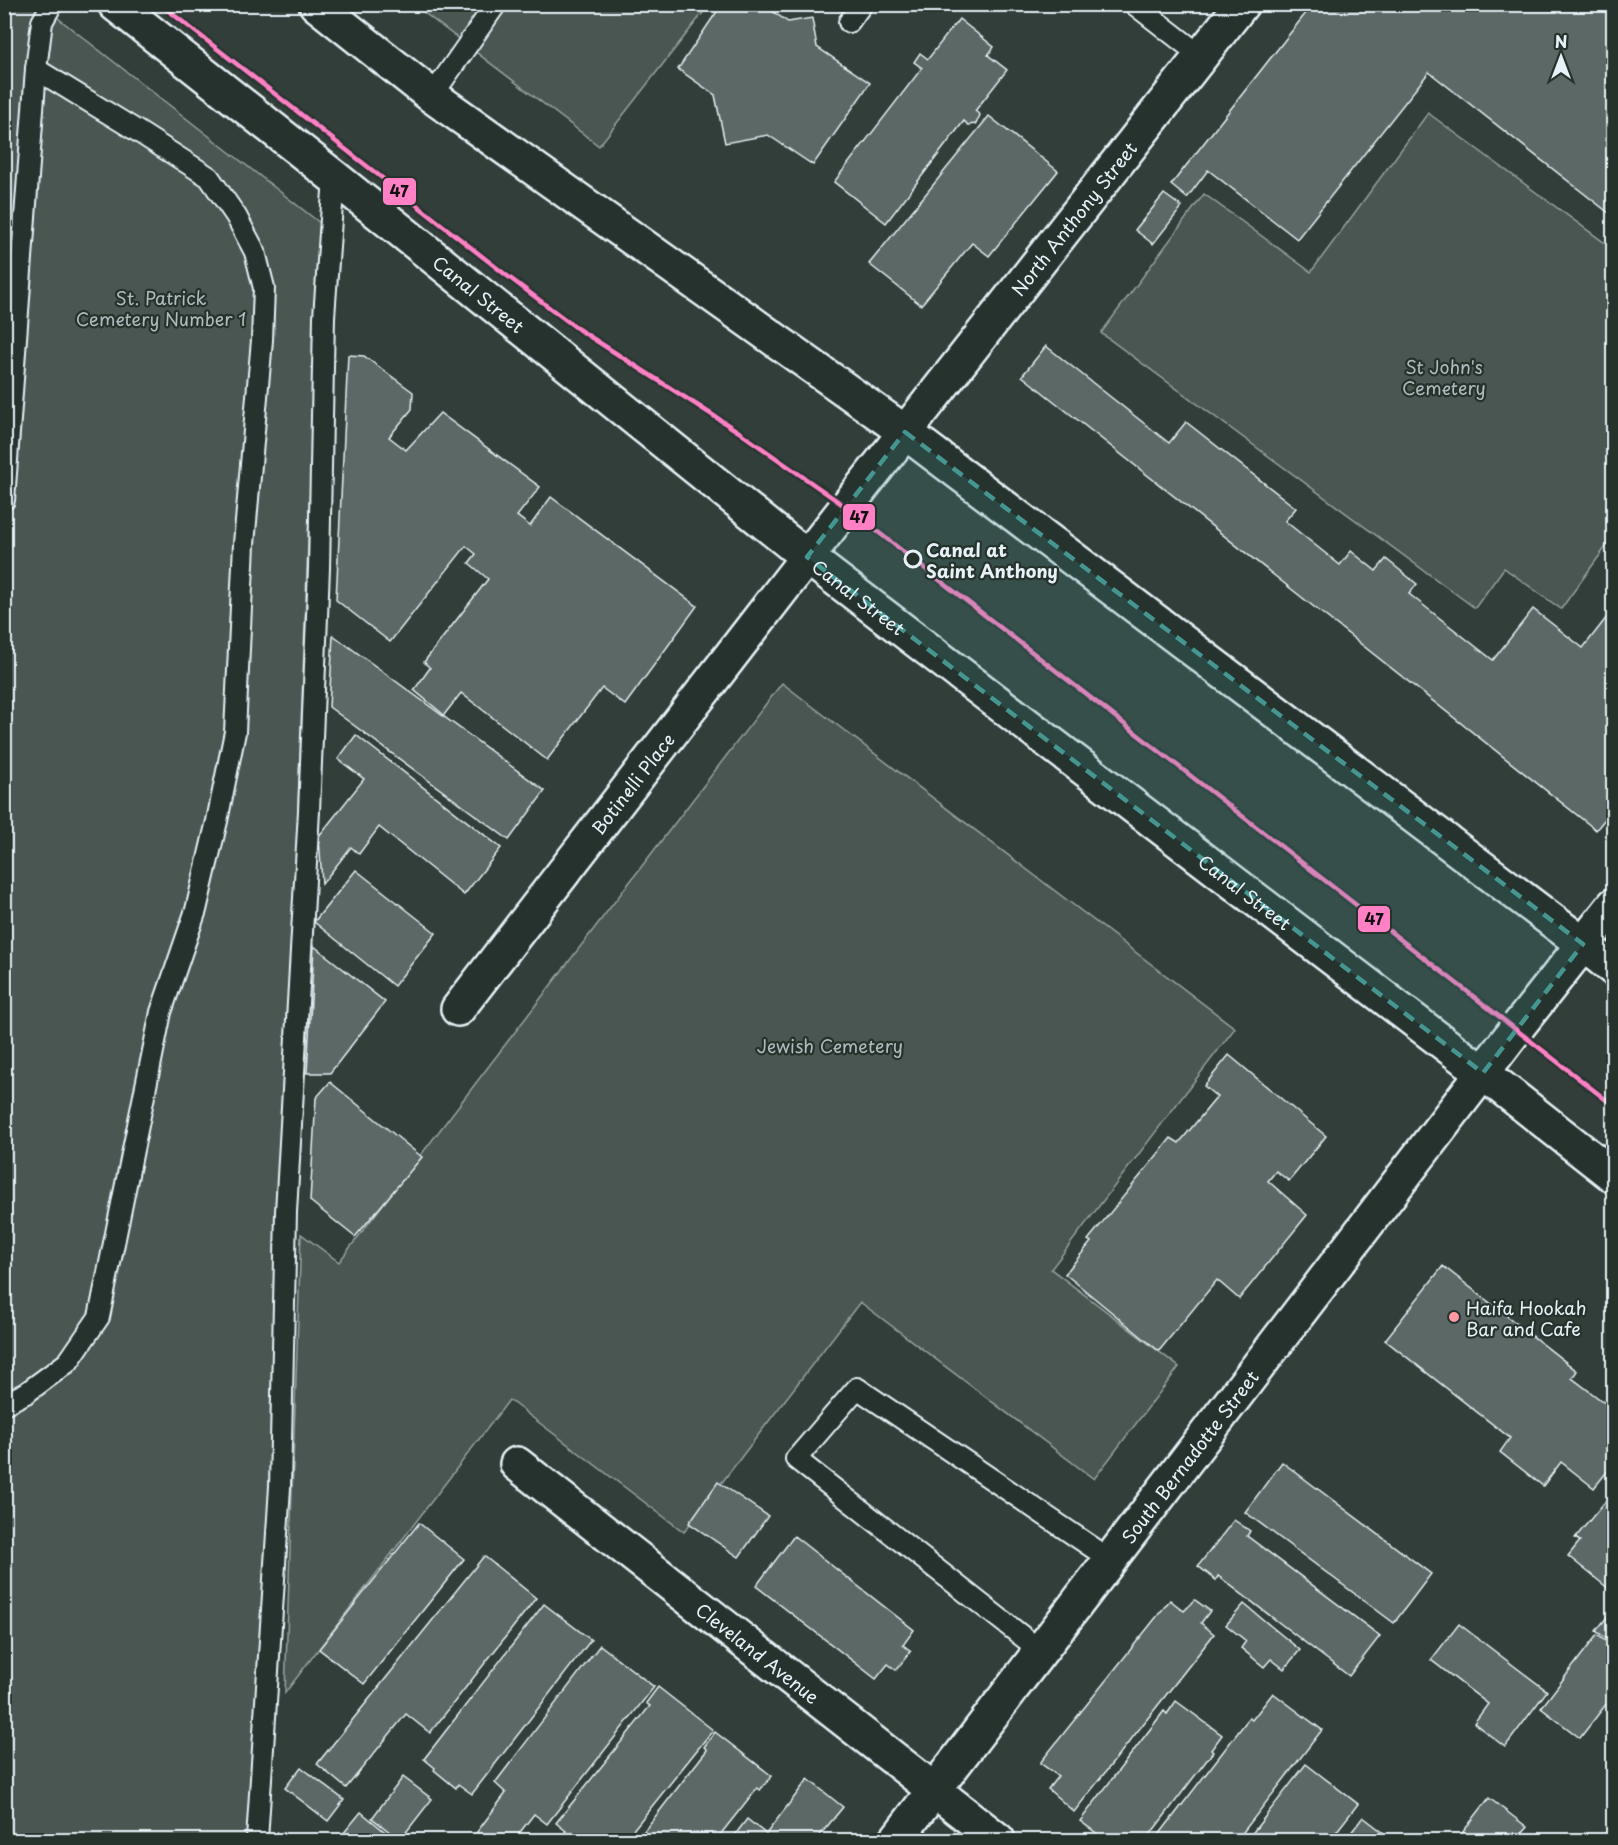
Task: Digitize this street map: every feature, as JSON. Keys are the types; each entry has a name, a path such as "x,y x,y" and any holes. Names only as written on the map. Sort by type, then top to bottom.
{"main road":[{"name":"Canal Street","path":"115,4 807,557 1483,1073 1614,1176"},
{"path":"316,4 432,96 905,432 1614,969"},
{"name":"North Anthony Street","path":"807,557 1242,4"},
{"name":"Botinelli Place","path":"458,1009 807,557"},
{"name":"South Bernadotte Street","path":"896,1840 1614,905"},
{"name":"Cleveland Avenue","path":"517,1464 998,1840"}],"lane":[{"path":"4,500 36,69 42,22 52,4"},
{"path":"432,96 496,4"},
{"path":"849,22 862,4"},
{"path":"1134,4 1201,56"},
{"path":"4,1404 26,1394 68,1362 99,1317 161,1012 196,910 218,821 235,732 244,544 262,340 264,288 255,252 236,216 209,177 36,69"},
{"path":"256,1840 280,1486 286,1212 309,811 319,568 324,317 334,177"},
{"path":"1041,1651 796,1459 856,1388 1111,1560"}],"highlighted area":[{"path":"905,432 1583,944 1483,1073 807,557"}],"green space":[{"name":"St. Patrick Cemetery Number 1","path":"40,4 320,223 259,1840 5,1840 4,5"},
{"path":"414,5 709,5 599,146"},
{"name":"St John's Cemetery","path":"1428,113 1613,249 1613,537 1561,609 1504,568 1475,608 1101,333 1204,194 1311,272"},
{"name":"Jewish Cemetery","path":"782,683 1235,1028 1051,1269 1179,1367 1094,1479 860,1302 684,1532 509,1400 285,1693 301,1234 339,1262"}],"building":[{"path":"722,4 762,4 788,22 812,18 817,47 870,83 813,165 768,135 725,143 715,95 678,69"},
{"path":"1313,4 1614,4 1614,217 1429,72 1297,239 1208,170 1187,198 1171,185"},
{"path":"959,19 994,47 988,55 1007,70 975,111 980,115 976,124 968,125 964,121 886,223 834,182 922,68 914,62 920,53 928,59"},
{"path":"989,116 1058,171 989,256 972,243 921,305 869,264"},
{"path":"1164,194 1182,207 1153,244 1135,230"},
{"path":"1046,346 1169,443 1186,422 1296,508 1285,521 1340,565 1351,551 1376,571 1386,559 1417,584 1409,594 1493,660 1533,609 1583,648 1614,608 1614,808 1596,830 1022,376"},
{"path":"348,355 364,356 413,392 412,409 389,437 406,450 440,413 540,487 517,516 530,526 551,497 697,606 625,705 602,688 547,760 461,693 444,715 414,690 430,668 424,662 488,579 469,563 476,554 466,546 390,642 336,600"},
{"path":"333,635 545,791 509,840 329,707"},
{"path":"356,735 501,848 464,895 379,827 359,854 351,847 322,884 319,836 364,779 338,759"},
{"path":"356,870 436,933 394,986 314,922"},
{"path":"314,946 385,1002 330,1073 307,1073"},
{"path":"1229,1055 1326,1136 1289,1181 1276,1171 1268,1181 1307,1215 1239,1299 1217,1280 1159,1351 1065,1274 1091,1242 1088,1240 1171,1138 1179,1143 1217,1097 1204,1086"},
{"path":"330,1082 422,1157 355,1237 310,1201 316,1098"},
{"path":"1443,1266 1577,1371 1572,1378 1614,1410 1614,1463 1594,1488 1561,1462 1543,1486 1500,1452 1510,1438 1385,1340"},
{"path":"1282,1462 1431,1574 1394,1623 1245,1512"},
{"path":"718,1482 768,1516 739,1557 689,1523"},
{"path":"1614,1491 1614,1593 1568,1556 1580,1541 1575,1538"},
{"path":"1234,1520 1250,1531 1247,1536 1380,1636 1349,1676 1218,1576 1216,1580 1198,1566"},
{"path":"419,1523 464,1559 364,1684 319,1649"},
{"path":"794,1536 914,1630 903,1645 911,1651 896,1670 888,1664 876,1679 756,1586"},
{"path":"484,1556 536,1598 430,1733 406,1714 346,1788 317,1764"},
{"path":"1170,1600 1184,1611 1195,1600 1210,1611 1201,1623 1214,1634 1074,1812 1048,1789 1058,1776 1040,1763"},
{"path":"544,1604 591,1640 472,1794 458,1784 456,1788 424,1759"},
{"path":"1244,1604 1300,1650 1284,1669 1271,1659 1264,1667 1241,1648 1246,1641 1226,1625"},
{"path":"1614,1608 1614,1644 1596,1631"},
{"path":"1459,1624 1547,1691 1505,1747 1474,1723 1488,1704 1431,1660"},
{"path":"1597,1635 1614,1647 1614,1694 1580,1738 1541,1708"},
{"path":"600,1645 654,1687 547,1824 534,1814 514,1840 480,1840 474,1836 506,1793 495,1783"},
{"path":"658,1687 713,1730 625,1840 558,1840 566,1831 556,1823 650,1706 646,1703"},
{"path":"1273,1693 1322,1730 1237,1840 1155,1840 1249,1718 1252,1720"},
{"path":"1176,1701 1222,1735 1211,1750 1213,1752 1146,1840 1106,1840 1080,1821 1164,1711 1167,1714"},
{"path":"715,1732 772,1776 760,1790 757,1788 716,1840 637,1840 707,1750 704,1747"},
{"path":"1306,1764 1358,1804 1330,1840 1247,1840"},
{"path":"301,1767 344,1800 328,1821 285,1788"},
{"path":"403,1777 432,1799 400,1840 372,1818"},
{"path":"808,1779 843,1807 816,1840 731,1840 747,1819 766,1834"},
{"path":"1489,1798 1527,1827 1516,1840 1464,1840 1459,1837"},
{"path":"361,1812 395,1840 338,1840"},
{"path":"1363,1817 1393,1840 1341,1840 1344,1837 1347,1838"}],"transit line":[{"name":"47","path":"160,4 578,329 739,432 846,507 1614,1106"}],"place":[{"name":"Canal at Saint Anthony","path":"913,559"},
{"name":"Haifa Hookah Bar and Cafe","path":"1454,1317"}]}
